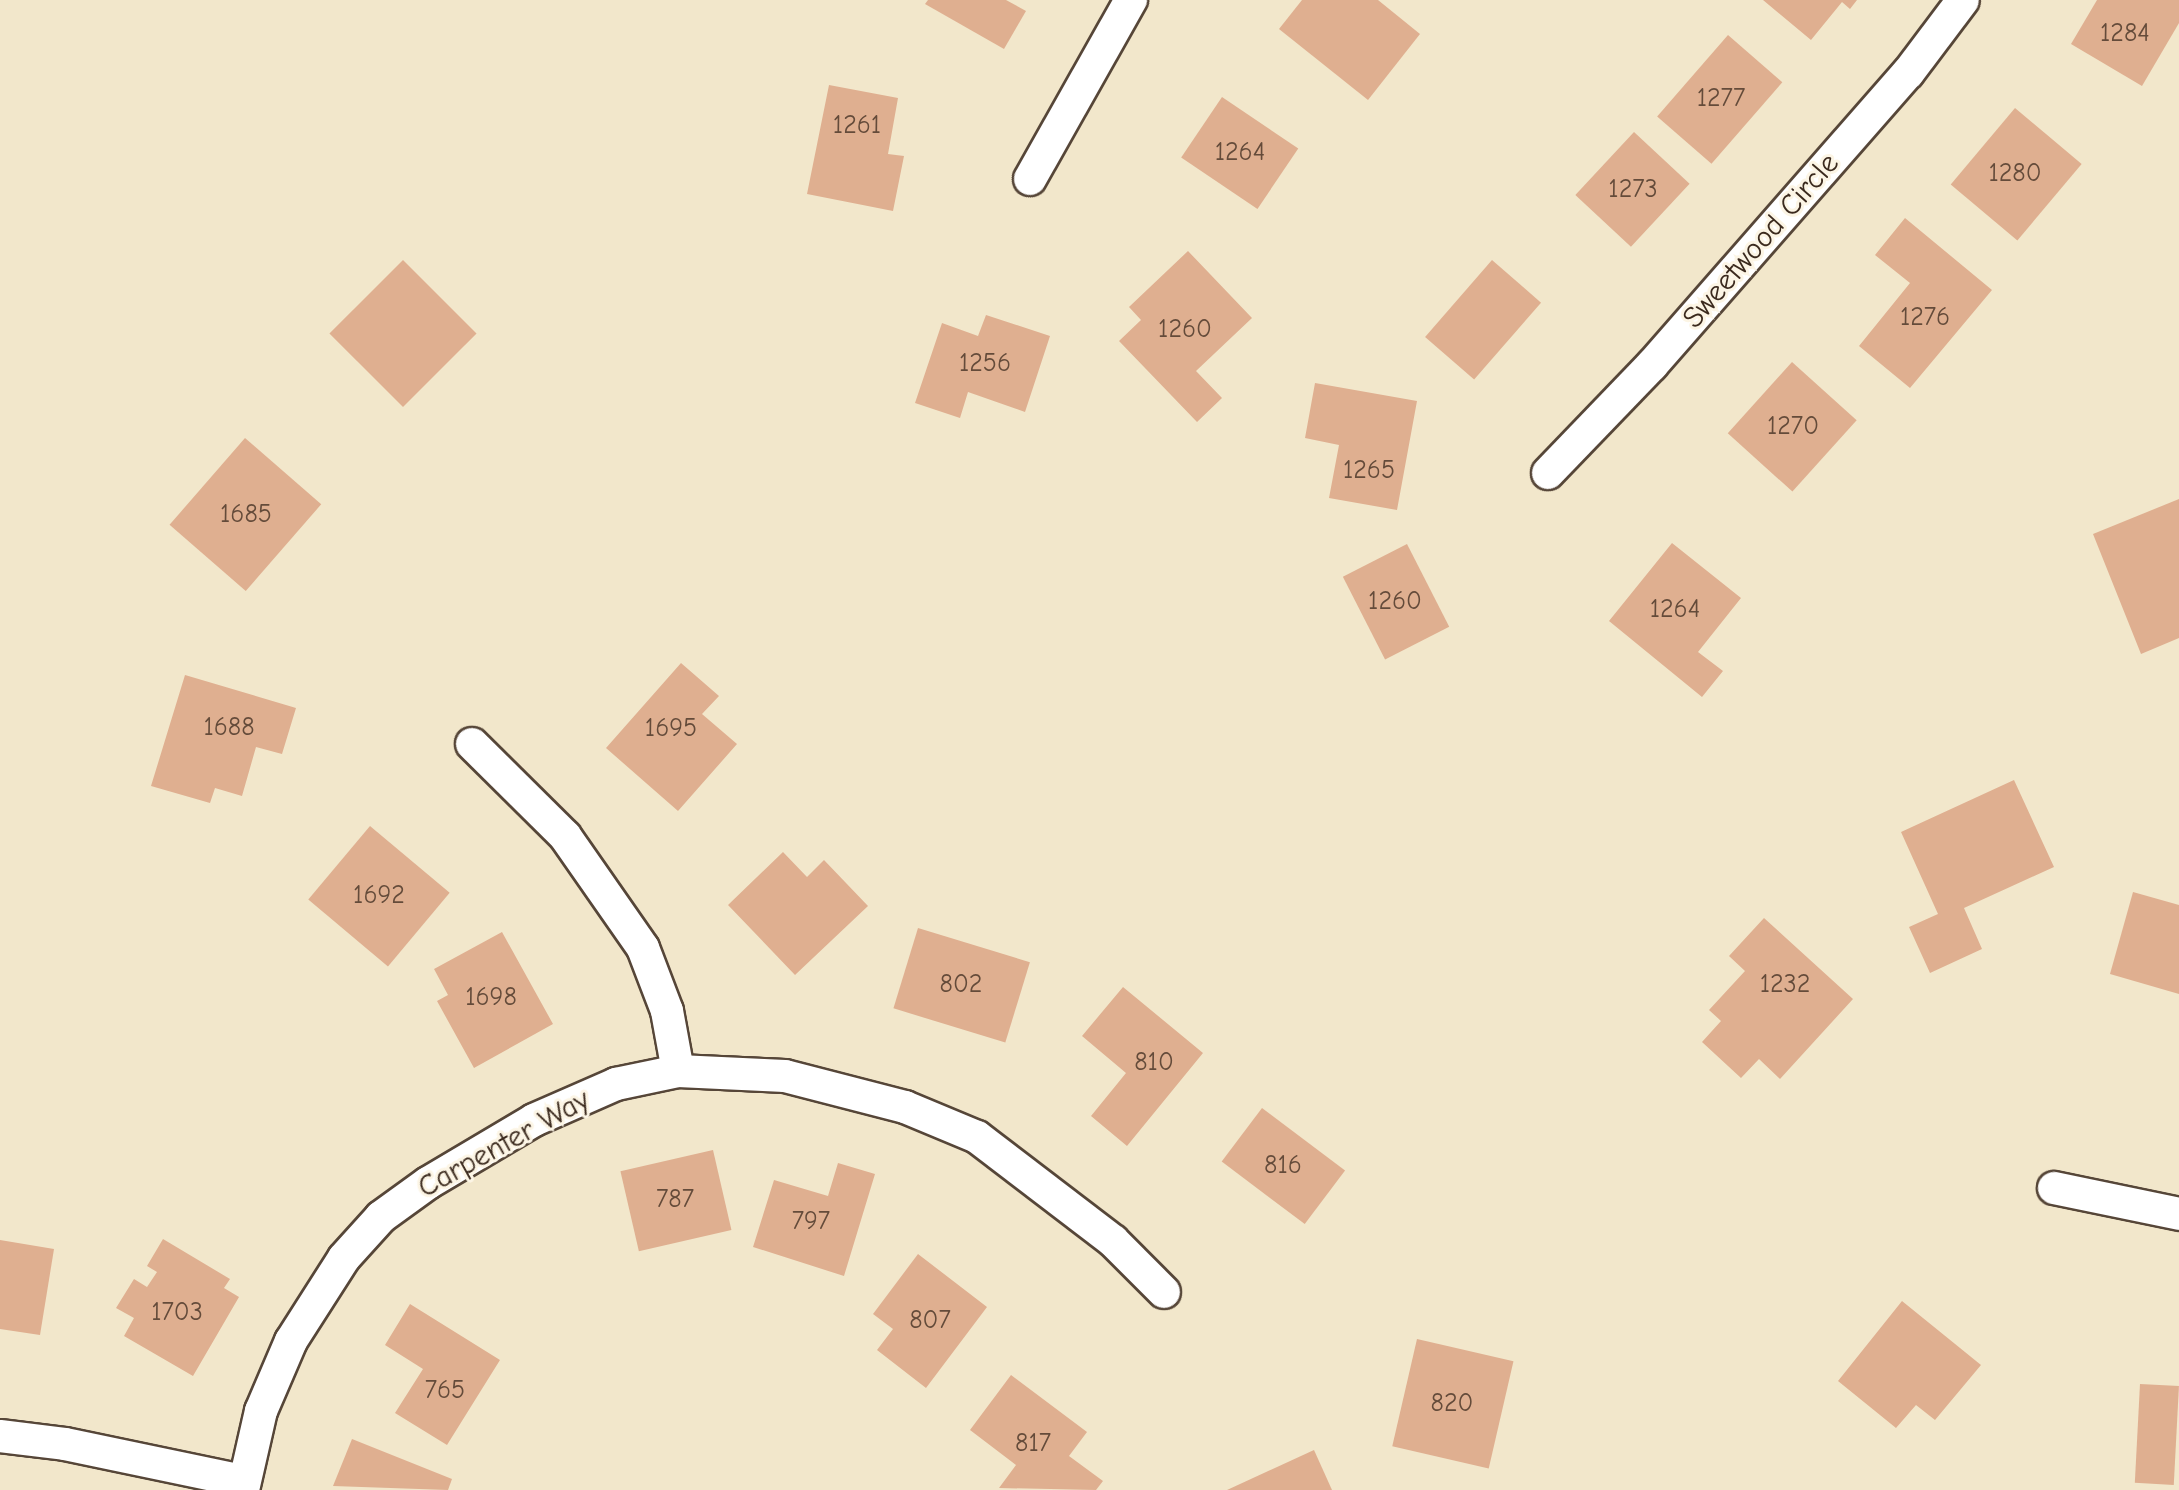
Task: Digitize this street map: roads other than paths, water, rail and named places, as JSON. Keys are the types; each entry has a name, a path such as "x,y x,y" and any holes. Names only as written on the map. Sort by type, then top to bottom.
{"street":[{"path":"1030,179 1131,0"},
{"name":"Sweetwood Circle","path":"1548,473 1652,365 1908,73 1963,0"},
{"path":"472,744 565,836 643,948 667,1011 678,1071"},
{"name":"Carpenter Way","path":"242,1485 261,1411 291,1341 344,1258 381,1217 534,1120 616,1084 678,1071 785,1076 844,1087 977,1137 1113,1241 1164,1292"},
{"path":"2054,1188 2179,1214"},
{"path":"0,1436 65,1444 242,1485"}]}
